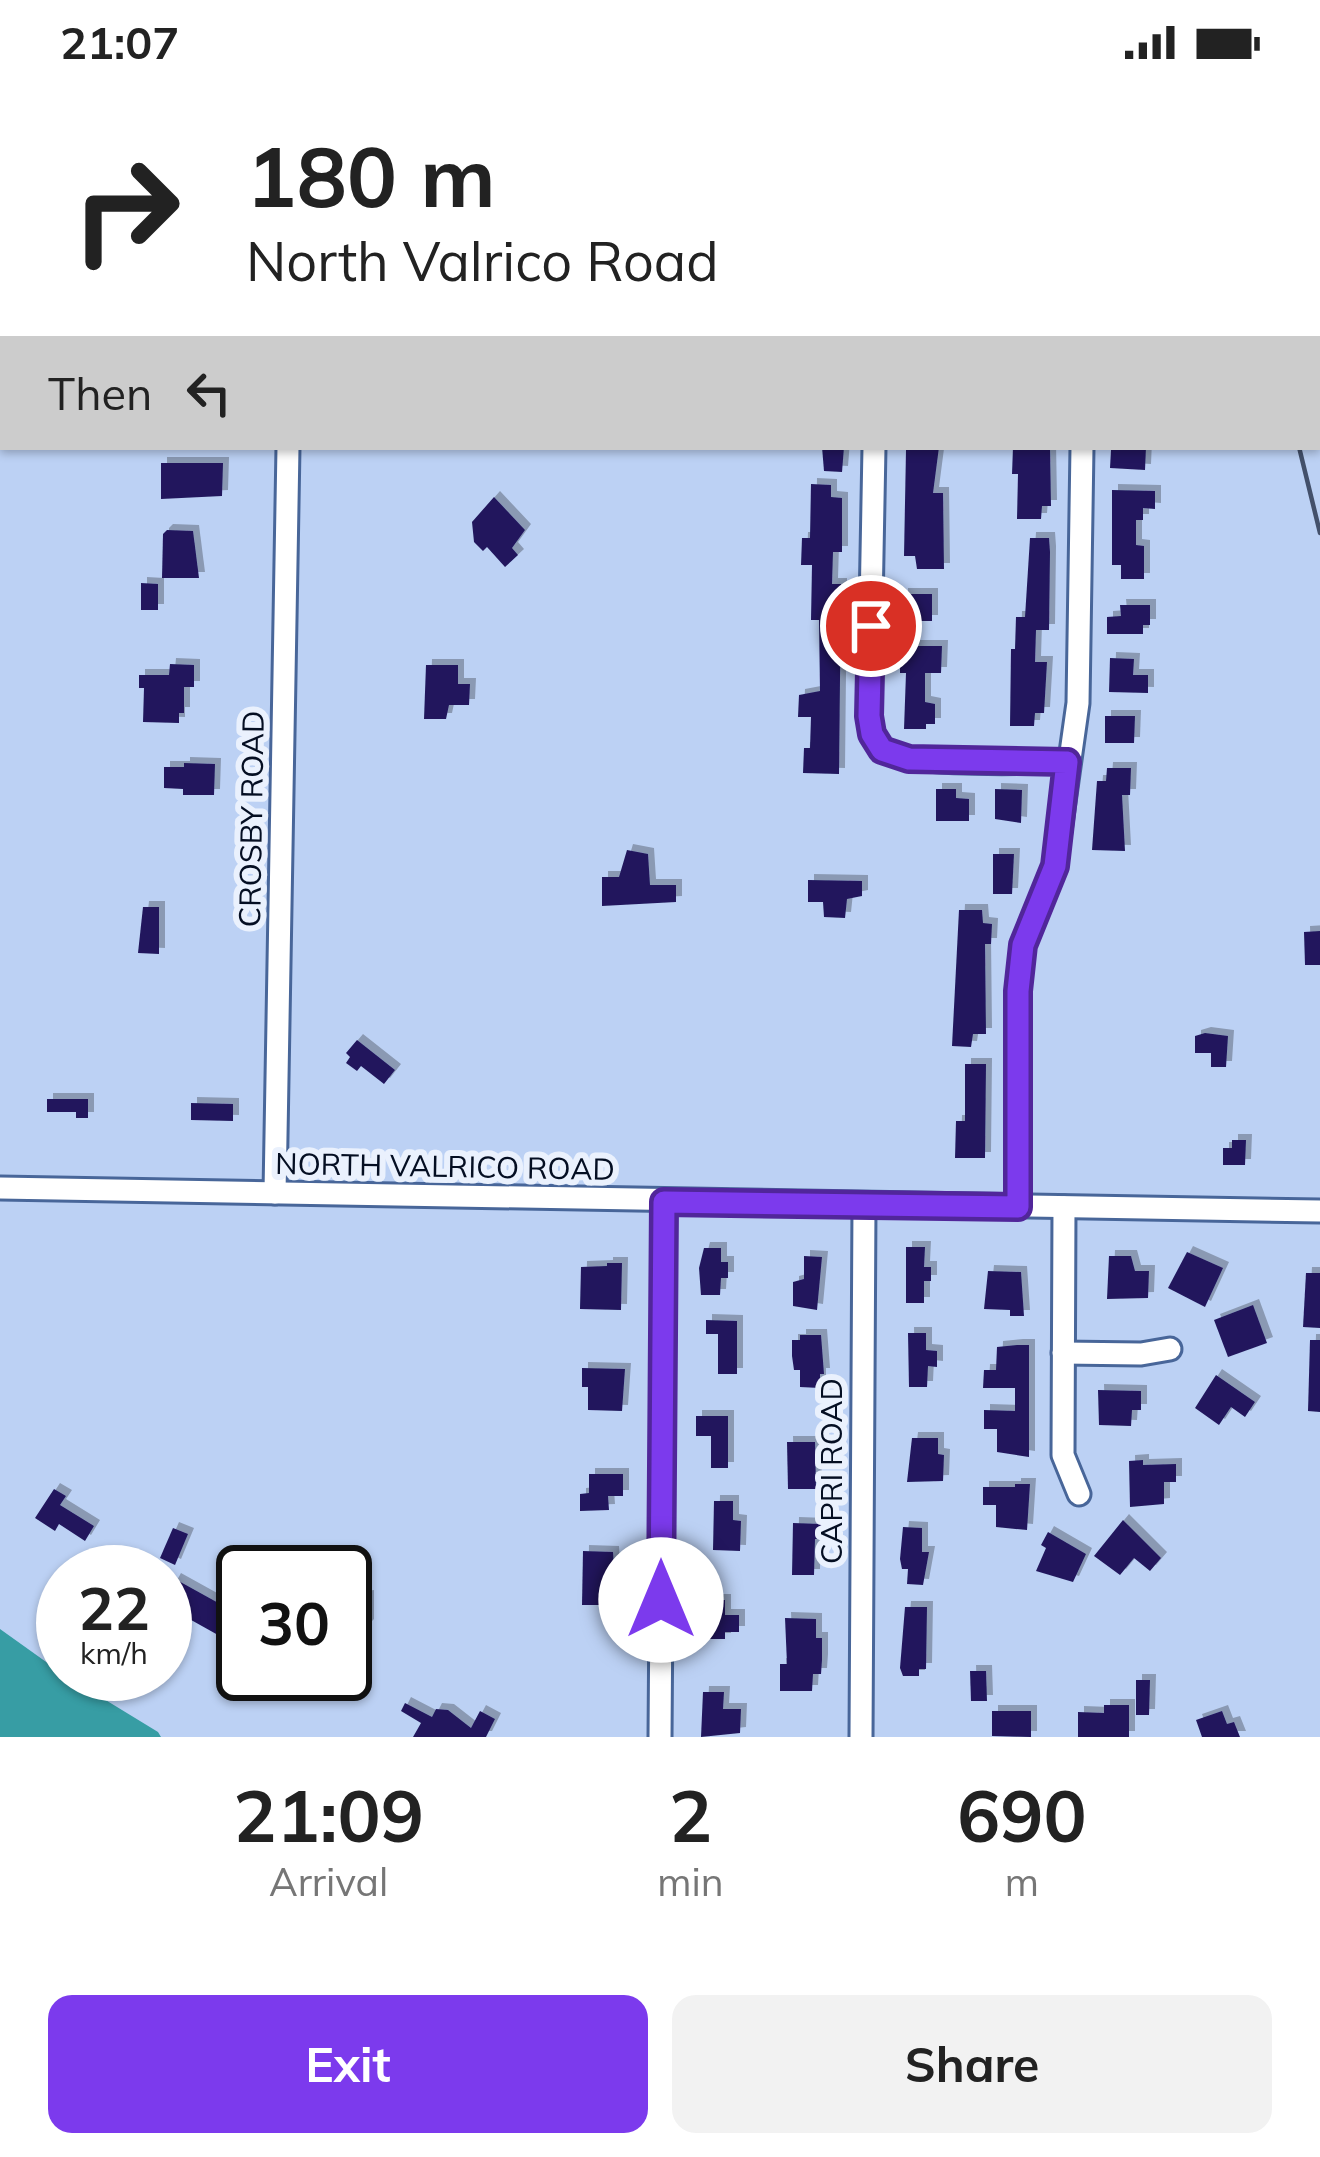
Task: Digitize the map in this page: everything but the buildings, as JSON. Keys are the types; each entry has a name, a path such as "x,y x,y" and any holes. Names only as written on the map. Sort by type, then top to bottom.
{"street":[{"name":"CROSBY ROAD","path":"275,1193 288,450"},
{"path":"874,450 872,734 882,750 909,759 1067,762"},
{"path":"1018,1207 1018,991 1023,945 1055,866 1078,703 1082,450"},
{"name":"NORTH VALRICO ROAD","path":"0,1188 1320,1211"},
{"path":"660,1737 664,1202"},
{"name":"CAPRI ROAD","path":"860,1737 864,1205"},
{"path":"1064,1207 1063,1455 1079,1494"},
{"path":"1063,1353 1141,1354 1170,1349"}],"shaded area":[{"path":"0,1629 36,1655 36,1701 107,1701 161,1737 0,1737"}],"railway":[{"path":"1300,450 1320,533"}],"route":[{"path":"661,1600 664,1202 1018,1207 1018,991 1023,945 1055,866 1067,762 909,759 882,750 872,734 869,716 871,626"}]}
